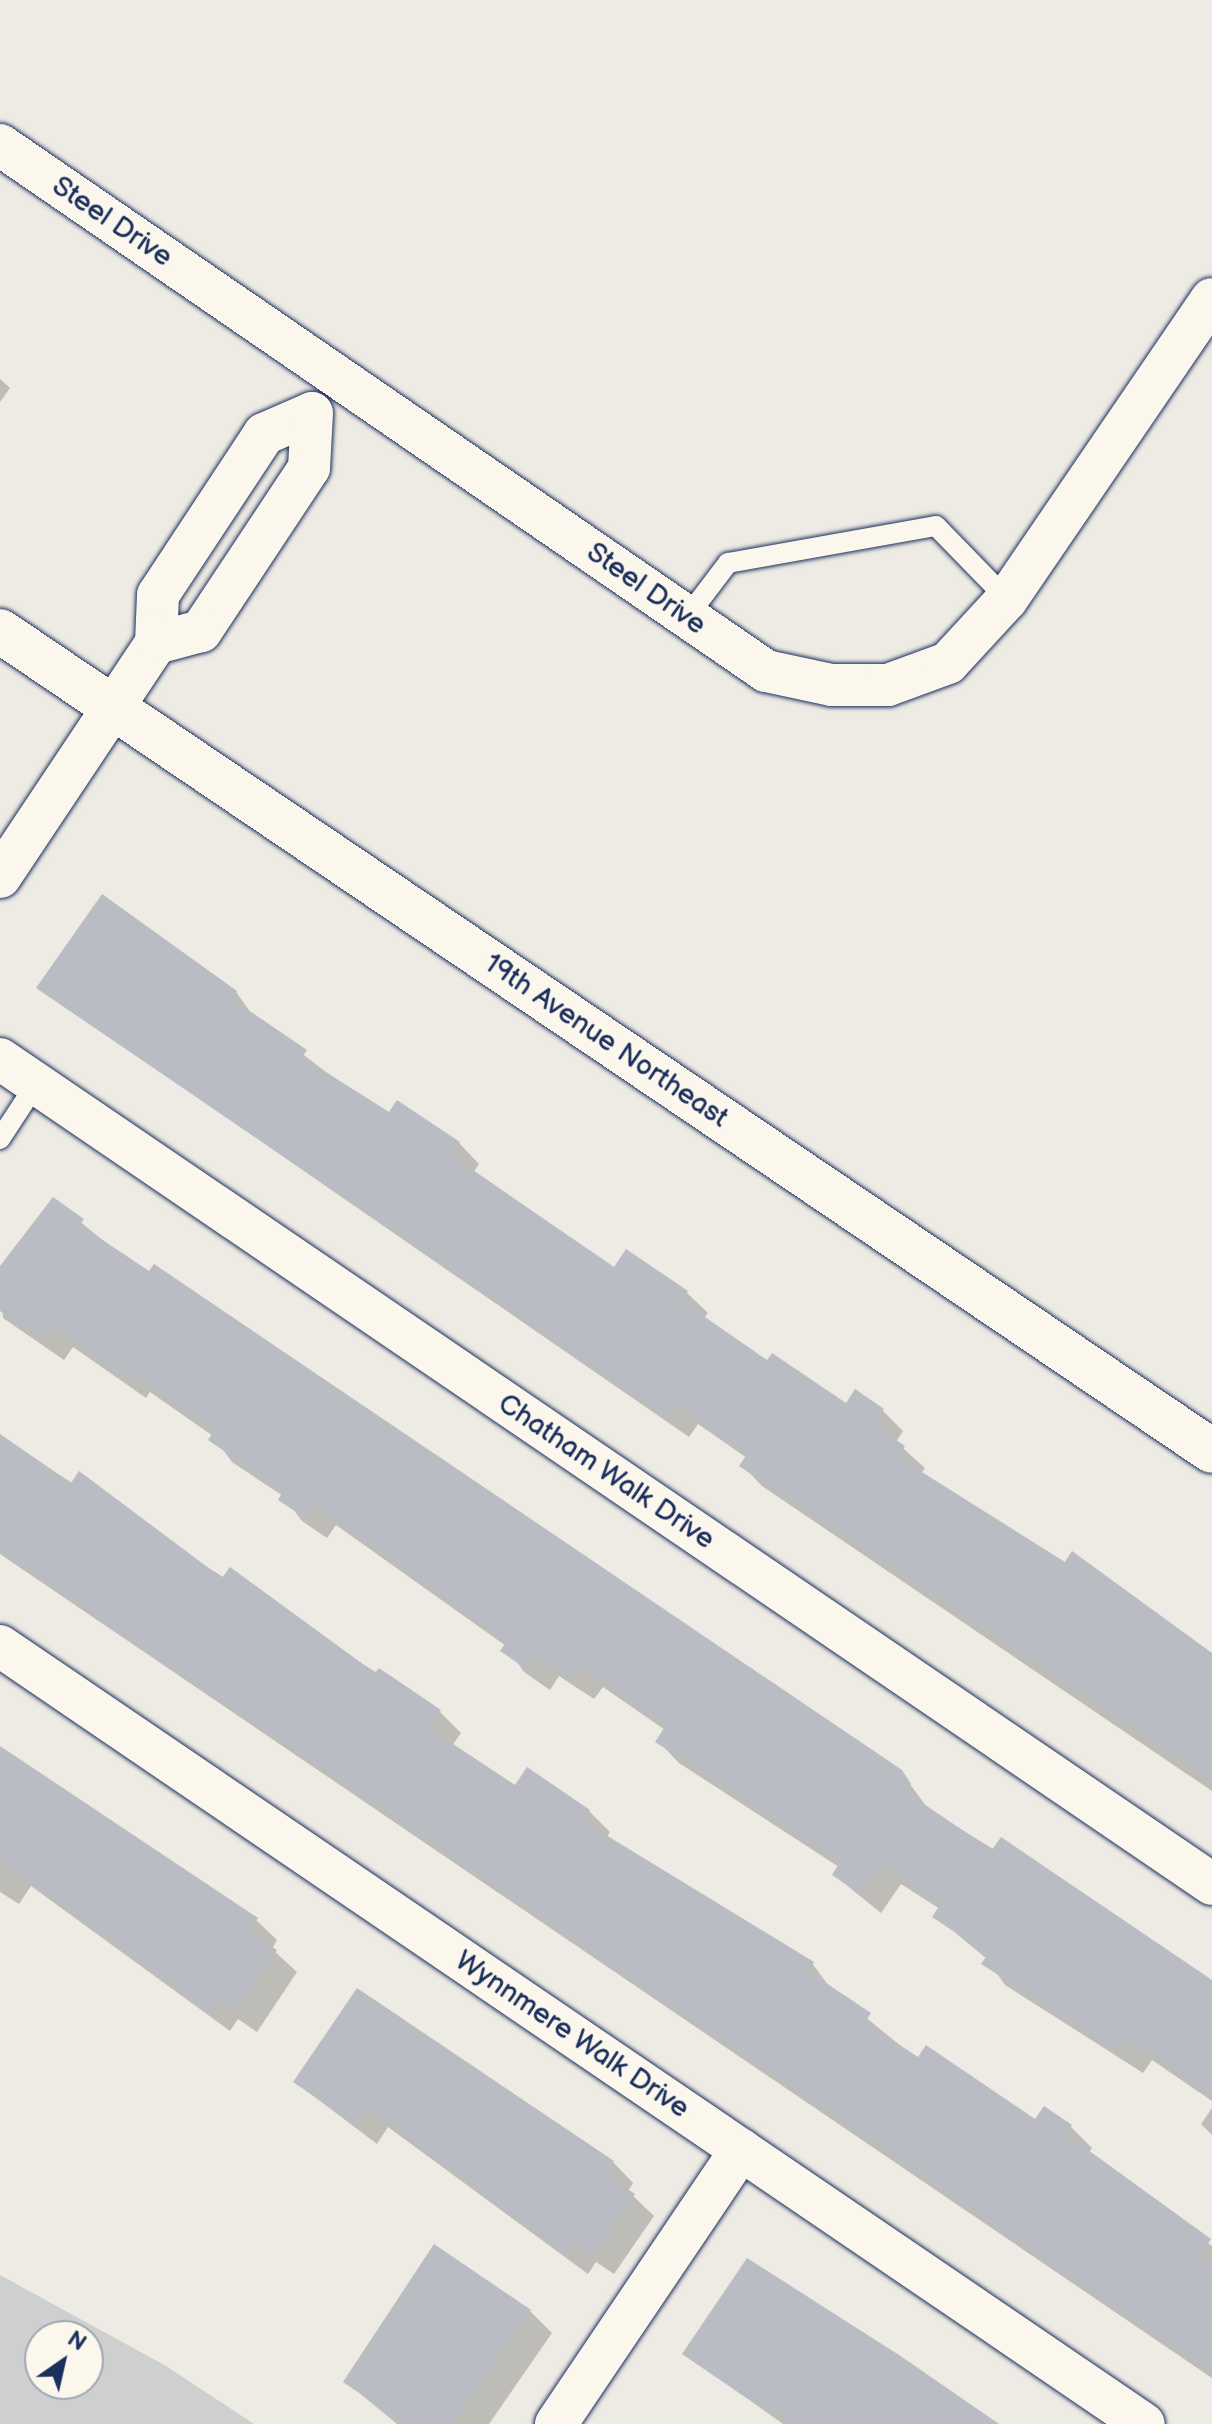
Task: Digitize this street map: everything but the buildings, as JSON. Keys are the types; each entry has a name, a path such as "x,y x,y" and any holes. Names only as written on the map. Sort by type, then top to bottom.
{"street":[{"name":"Steel Drive","path":"0,145 766,671 832,685 888,685 948,663 1007,599 1212,299"},
{"path":"0,877 156,643 158,595 264,434 312,413 337,377"},
{"path":"156,643 201,631 309,468 312,413"},
{"name":"19th Avenue Northeast","path":"0,631 1212,1451"},
{"name":"Chatham Walk Drive","path":"0,1059 1212,1884"},
{"name":"Wynnmere Walk Drive","path":"0,1646 1144,2424"},
{"path":"556,2424 741,2150"}],"lane":[{"path":"687,617 728,563 936,526 1007,599"},
{"path":"0,1139 36,1084"}],"shaded area":[{"path":"0,2275 82,2320 24,2320 24,2400 104,2400 104,2332 166,2366 254,2424 0,2424"}]}
